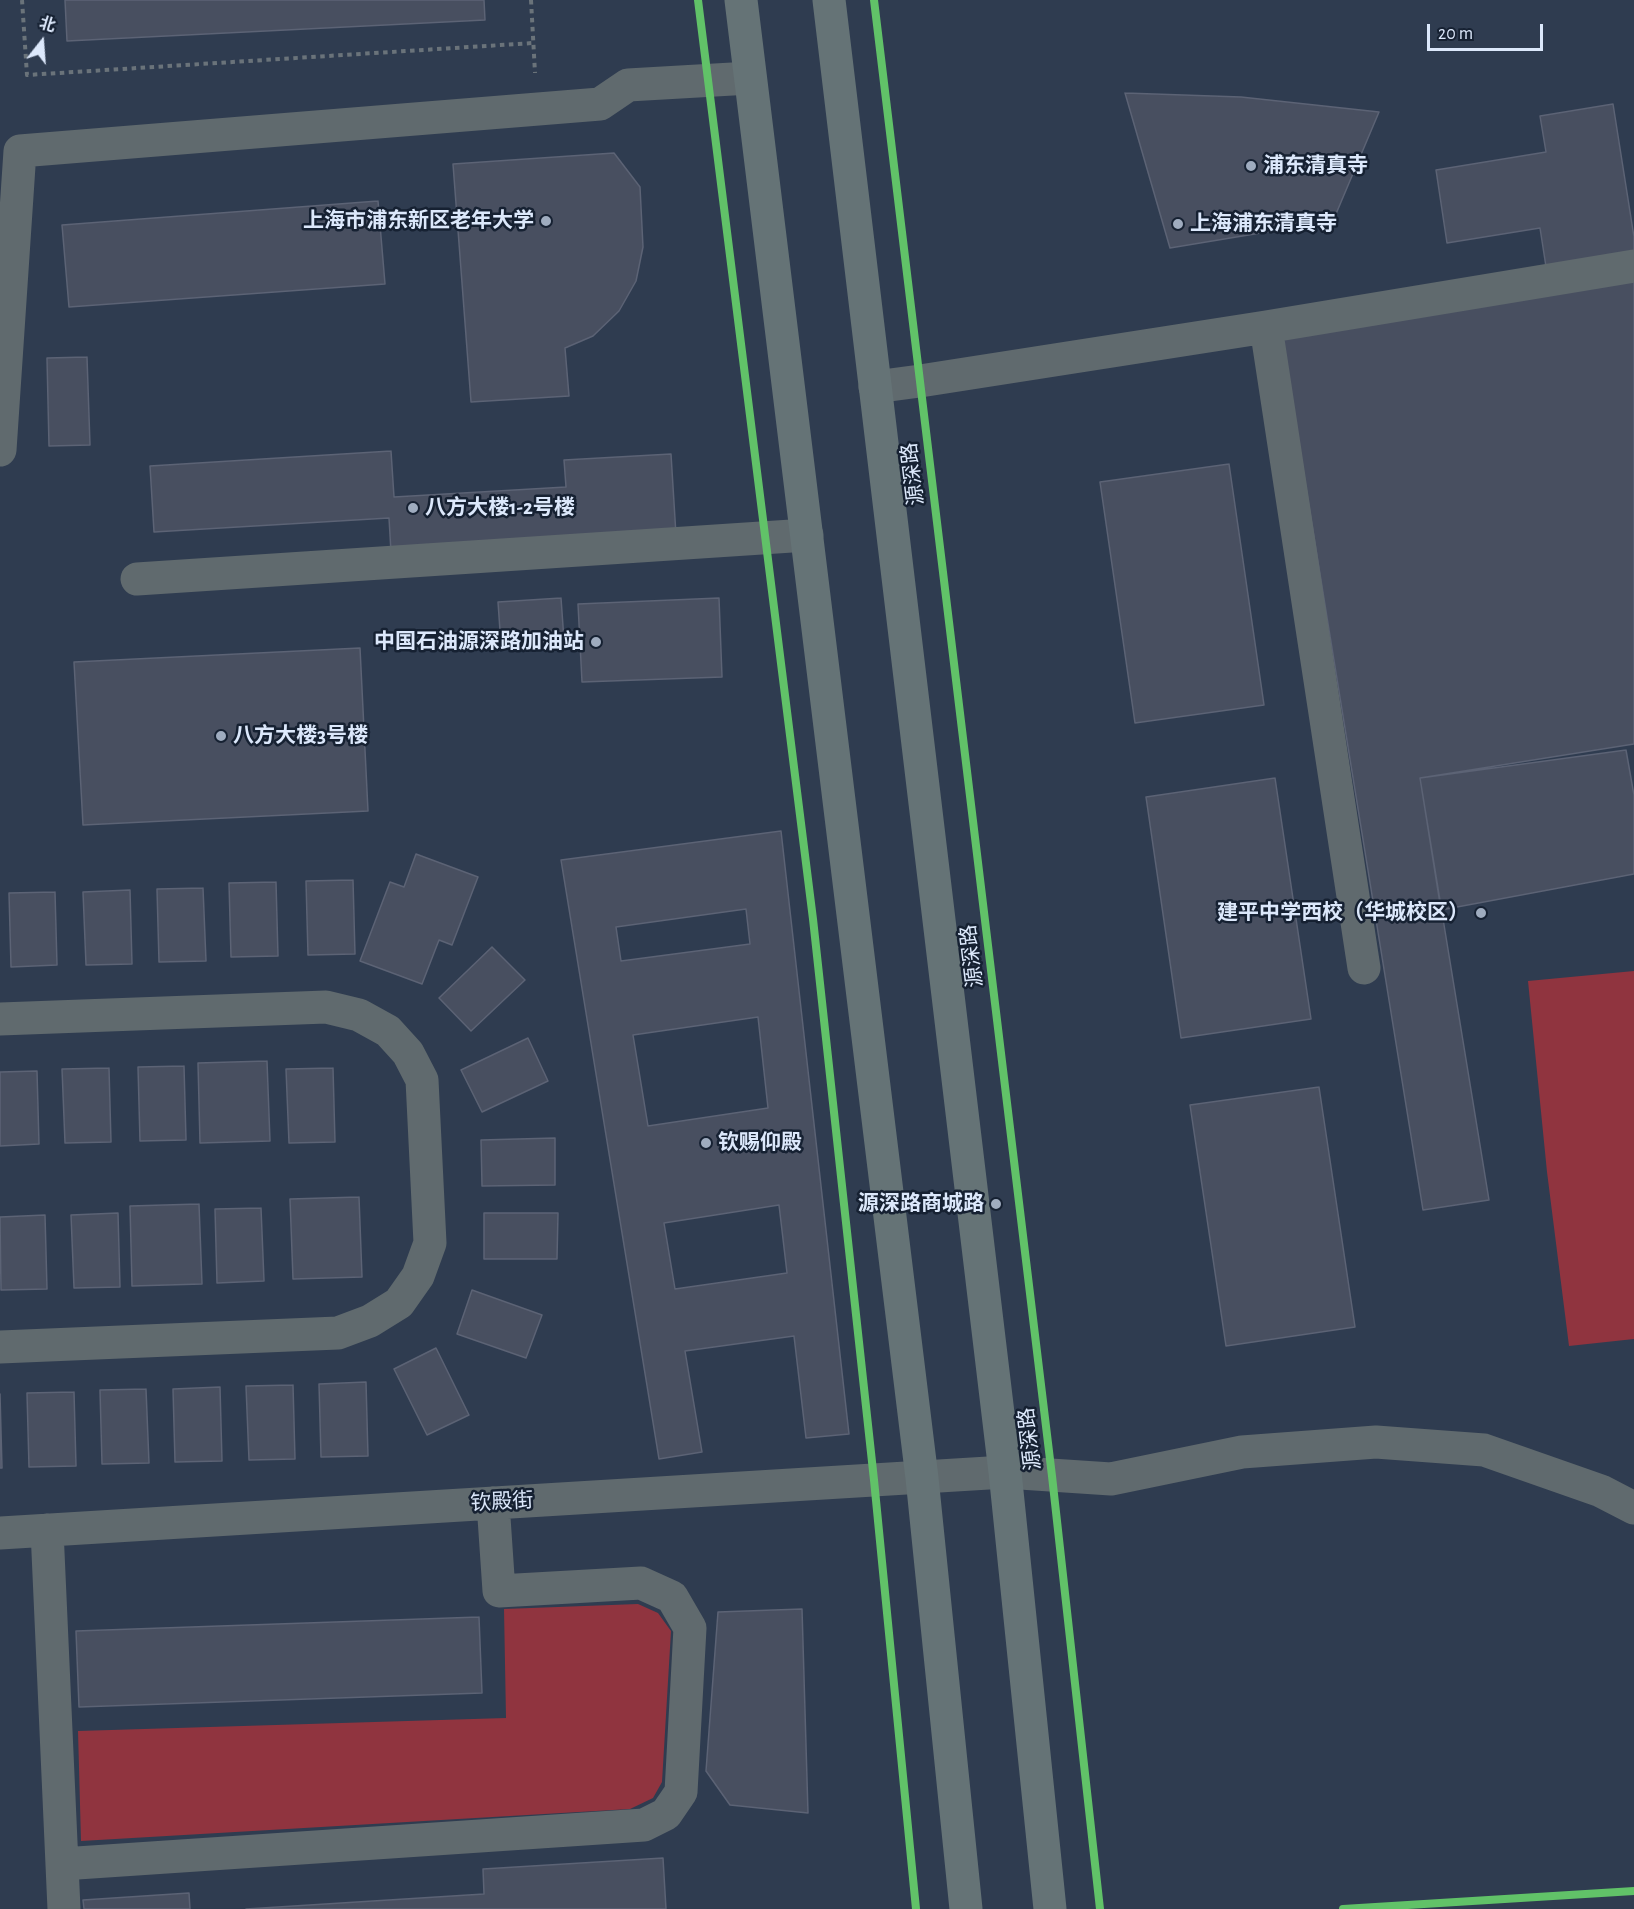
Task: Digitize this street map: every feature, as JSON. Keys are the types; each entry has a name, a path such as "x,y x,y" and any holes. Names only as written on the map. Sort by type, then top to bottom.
{"main road":[{"path":"741,0 922,1478 966,1909"},
{"name":"源深路","path":"829,0 1005,1472 1050,1909"}],"street":[{"path":"0,450 20,151 600,104 628,84 750,78"},
{"path":"875,387 1266,327 1634,266"},
{"path":"1266,327 1364,968"},
{"path":"137,579 807,535"},
{"path":"0,1019 327,1007 359,1016 388,1031 408,1053 422,1080 430,1243 418,1276 399,1303 370,1321 338,1333 0,1347"},
{"name":"钦殿街","path":"0,1533 1005,1472 1111,1479 1242,1452 1376,1442 1484,1450 1601,1491 1634,1508"},
{"path":"62,1864 644,1825 666,1814 681,1792 690,1628 672,1598 641,1583 499,1591 493,1503"},
{"path":"47,1530 64,1909"}],"path":[{"path":"22,0 27,75 533,43"},
{"path":"531,0 537,110"}],"shaded area":[{"path":"1634,971 1634,1339 1569,1346 1547,1172 1528,981"},
{"path":"638,1604 658,1613 671,1631 662,1782 653,1798 630,1809 81,1841 78,1731 506,1718 504,1609"}],"building":[{"path":"65,0 484,0 485,20 67,41"},
{"name":"浦东清真寺","path":"1125,93 1241,97 1379,112 1333,221 1170,248"},
{"path":"1613,104 1634,237 1634,744 1420,778 1489,1200 1423,1210 1280,327 1549,286 1540,228 1447,243 1436,170 1546,152 1540,116"},
{"path":"614,153 640,187 643,247 636,281 619,311 593,336 565,348 569,396 471,402 453,164"},
{"path":"378,201 385,284 69,307 62,225"},
{"path":"87,357 90,445 49,446 47,358"},
{"name":"八方大楼1-2号楼","path":"391,451 394,497 566,487 564,460 671,454 676,535 391,552 389,518 154,532 150,466"},
{"path":"1229,464 1264,705 1135,723 1100,482"},
{"path":"561,598 564,640 501,645 498,602"},
{"path":"719,598 722,677 582,682 578,604"},
{"name":"八方大楼3号楼","path":"360,648 368,811 83,825 74,662"},
{"path":"1626,750 1634,795 1634,874 1441,910 1420,778"},
{"path":"1275,778 1311,1019 1181,1038 1146,797"},
{"path":"781,831 849,1434 806,1438 794,1336 685,1351 702,1452 659,1459 561,860","holes":["746,909 750,944 621,961 616,927","758,1017 768,1108 648,1126 633,1035","779,1205 787,1273 675,1289 664,1223"]},
{"path":"416,854 478,877 452,945 439,940 422,984 360,961 390,882 404,887"},
{"path":"353,880 355,954 308,955 306,881"},
{"path":"276,882 278,956 231,957 229,883"},
{"path":"203,888 206,961 159,962 157,889"},
{"path":"130,890 132,964 86,965 83,892"},
{"path":"55,892 57,965 11,967 9,893"},
{"path":"492,947 525,980 471,1031 439,998"},
{"path":"528,1038 548,1081 482,1112 461,1070"},
{"path":"267,1061 270,1141 200,1143 198,1063"},
{"path":"184,1066 186,1140 140,1141 138,1067"},
{"path":"109,1068 111,1142 65,1143 62,1069"},
{"path":"333,1068 335,1142 289,1143 286,1069"},
{"path":"37,1071 39,1144 0,1146 0,1072"},
{"path":"1319,1087 1355,1327 1226,1346 1190,1105"},
{"path":"555,1138 555,1185 482,1186 481,1140"},
{"path":"359,1197 362,1277 293,1279 290,1199"},
{"path":"199,1204 202,1284 132,1286 130,1206"},
{"path":"261,1208 264,1281 217,1283 215,1209"},
{"path":"118,1213 120,1287 74,1288 71,1215"},
{"path":"484,1213 558,1213 557,1259 484,1259"},
{"path":"45,1215 47,1289 1,1290 0,1217"},
{"path":"472,1290 542,1315 526,1358 457,1334"},
{"path":"436,1348 469,1415 427,1435 394,1369"},
{"path":"366,1382 368,1456 321,1457 319,1384"},
{"path":"293,1385 295,1459 249,1460 246,1386"},
{"path":"220,1387 222,1461 175,1462 173,1389"},
{"path":"146,1389 149,1463 102,1464 100,1390"},
{"path":"74,1392 76,1466 29,1467 27,1393"},
{"path":"0,1394 2,1468 0,1468"},
{"path":"802,1609 808,1813 730,1805 706,1771 718,1612"},
{"path":"479,1617 482,1693 79,1707 76,1631"},
{"path":"663,1858 666,1909 246,1909 484,1894 483,1869"},
{"path":"189,1893 190,1909 84,1909 83,1900"}],"cycle path":[{"path":"698,0 813,919 874,1480 916,1909"},
{"path":"874,0 1052,1476 1100,1909"},
{"path":"1343,1909 1634,1891"}],"place":[{"name":"浦东清真寺","path":"1251,166"},
{"name":"上海市浦东新区老年大学","path":"546,221"},
{"name":"上海浦东清真寺","path":"1178,224"},
{"name":"八方大楼1-2号楼","path":"413,508"},
{"name":"中国石油源深路加油站","path":"596,642"},
{"name":"八方大楼3号楼","path":"221,736"},
{"name":"建平中学西校（华城校区）","path":"1481,913"},
{"name":"钦赐仰殿","path":"706,1143"},
{"name":"源深路商城路","path":"996,1204"}]}
